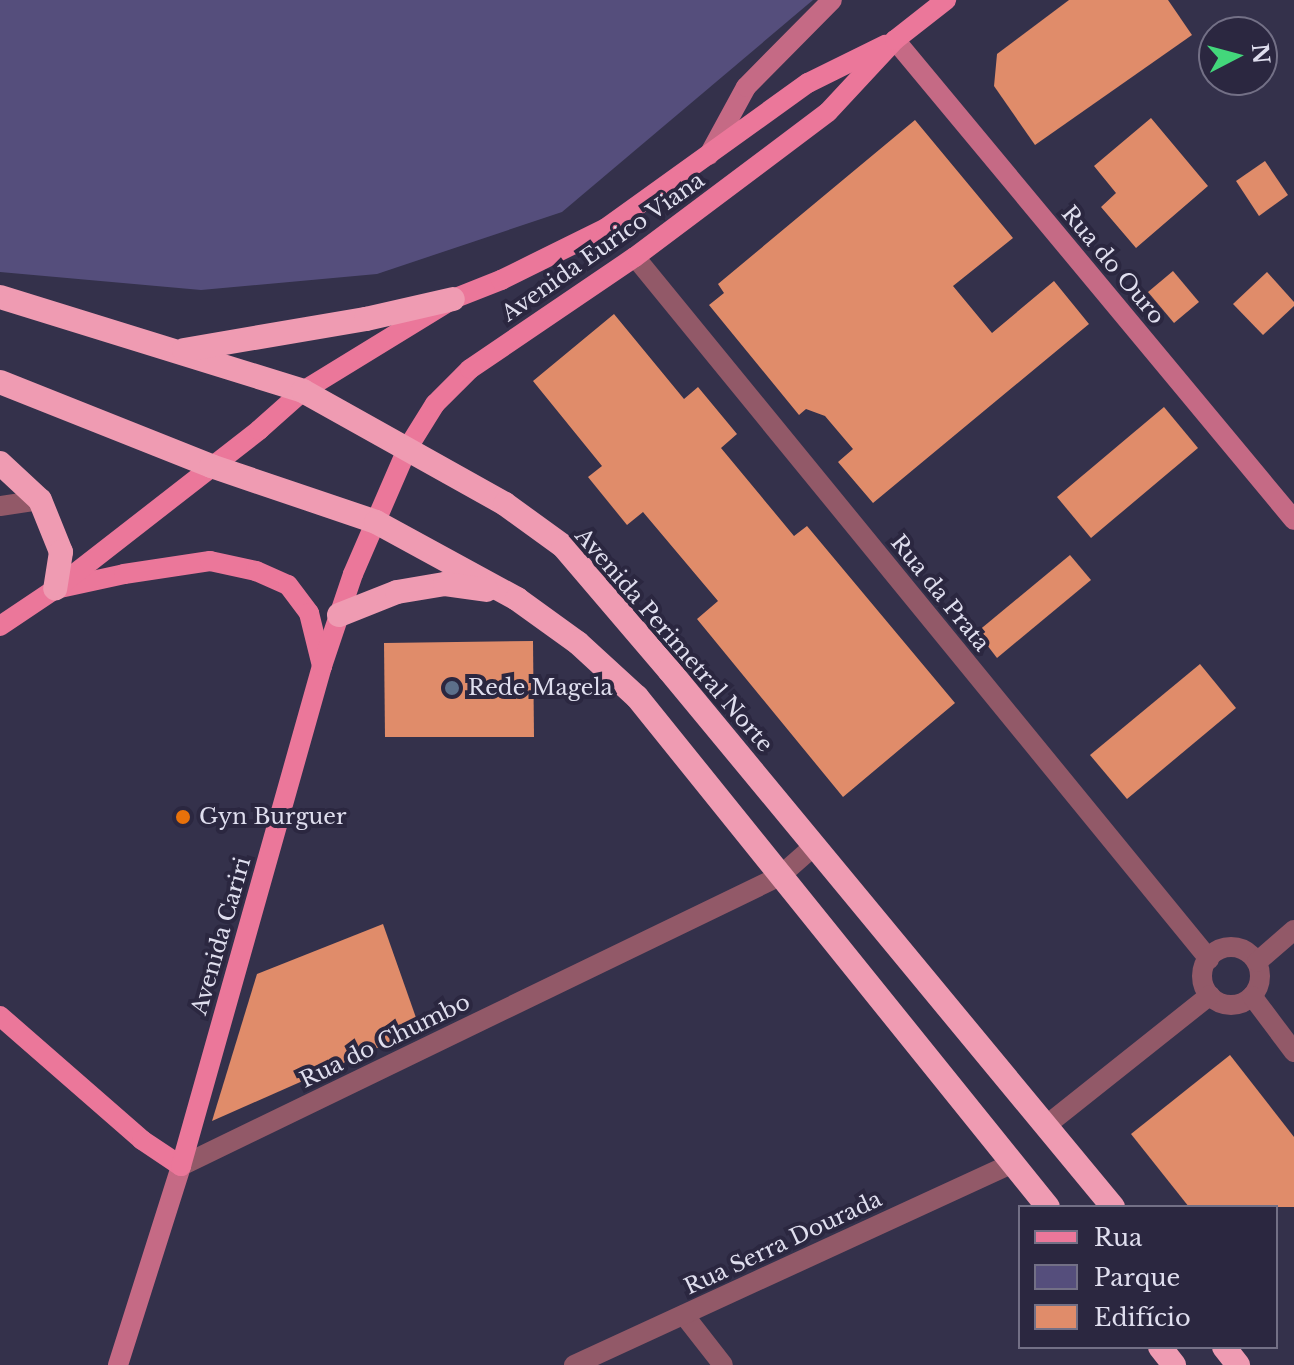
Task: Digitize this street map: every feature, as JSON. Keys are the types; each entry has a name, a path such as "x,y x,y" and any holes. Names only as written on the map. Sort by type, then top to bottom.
{"highway":[{"name":"Avenida Perimetral Norte","path":"0,297 303,391 505,504 563,546 1048,1124 1111,1205"},
{"path":"178,352 366,319 453,299"},
{"path":"0,382 211,466 376,522 505,592 578,643 637,697 1046,1205"},
{"path":"0,463 40,500 61,552 55,589"},
{"path":"339,615 397,592 445,584 505,592"},
{"path":"1162,1349 1174,1365"},
{"path":"1226,1349 1238,1365"}],"main road":[{"name":"Avenida Eurico Viana","path":"376,522 407,449 435,404 470,369 635,257 828,112 895,40 946,0"},
{"name":"Avenida Eurico Viana","path":"0,626 55,589 259,430 303,391 453,299 501,280 606,228 808,83 895,40"},
{"name":"Avenida Cariri","path":"181,1166 322,666 376,522"},
{"path":"55,589 124,574 210,561 256,571 288,585 309,613 322,666"},
{"path":"0,1016 142,1140 181,1166"}],"street":[{"path":"709,155 746,87 832,0"},
{"name":"Rua do Ouro","path":"895,40 1294,520"},
{"name":"Rua da Prata","path":"635,257 1209,959"},
{"path":"0,506 40,500"},
{"name":"Rua do Chumbo","path":"181,1166 780,876 814,846"},
{"path":"1257,962 1294,930"},
{"path":"1234,947 1251,955 1257,962 1260,980 1252,996 1245,1002 1227,1005 1210,995 1203,977 1209,959 1216,952 1234,947"},
{"path":"1048,1124 1210,995"},
{"path":"1252,996 1294,1052"},
{"name":"Rua Serra Dourada","path":"574,1365 1013,1163"},
{"name":"Avenida Cariri","path":"118,1365 181,1166"},
{"path":"684,1315 723,1365"}],"green space":[{"path":"0,0 813,0 562,212 377,274 201,290 0,272"}],"building":[{"path":"1069,0 1168,0 1192,35 1035,145 994,86 997,54"},
{"path":"1151,118 1208,186 1136,248 1101,207 1116,193 1094,166"},
{"path":"915,120 1013,238 953,286 992,333 1054,281 1089,324 873,503 838,462 853,449 825,416 806,409 799,415 709,305 724,293 718,284"},
{"path":"1265,161 1288,195 1259,216 1236,181"},
{"path":"1173,271 1199,302 1174,323 1148,292"},
{"path":"1267,272 1294,302 1294,306 1263,335 1233,304"},
{"path":"614,314 684,399 698,387 737,434 721,448 794,536 807,526 955,703 843,797 697,619 718,601 643,512 627,525 588,477 602,466 533,381"},
{"path":"1164,407 1198,448 1091,538 1057,497"},
{"path":"1070,555 1091,580 997,658 977,632"},
{"path":"533,641 534,737 385,737 384,643"},
{"path":"1200,664 1236,708 1127,799 1090,755"},
{"path":"383,924 420,1029 212,1121 257,974"},
{"path":"1230,1055 1294,1137 1294,1207 1187,1205 1131,1134"}],"place":[{"name":"Rede Magela","path":"452,688"},
{"name":"Gyn Burguer","path":"183,817"}]}
